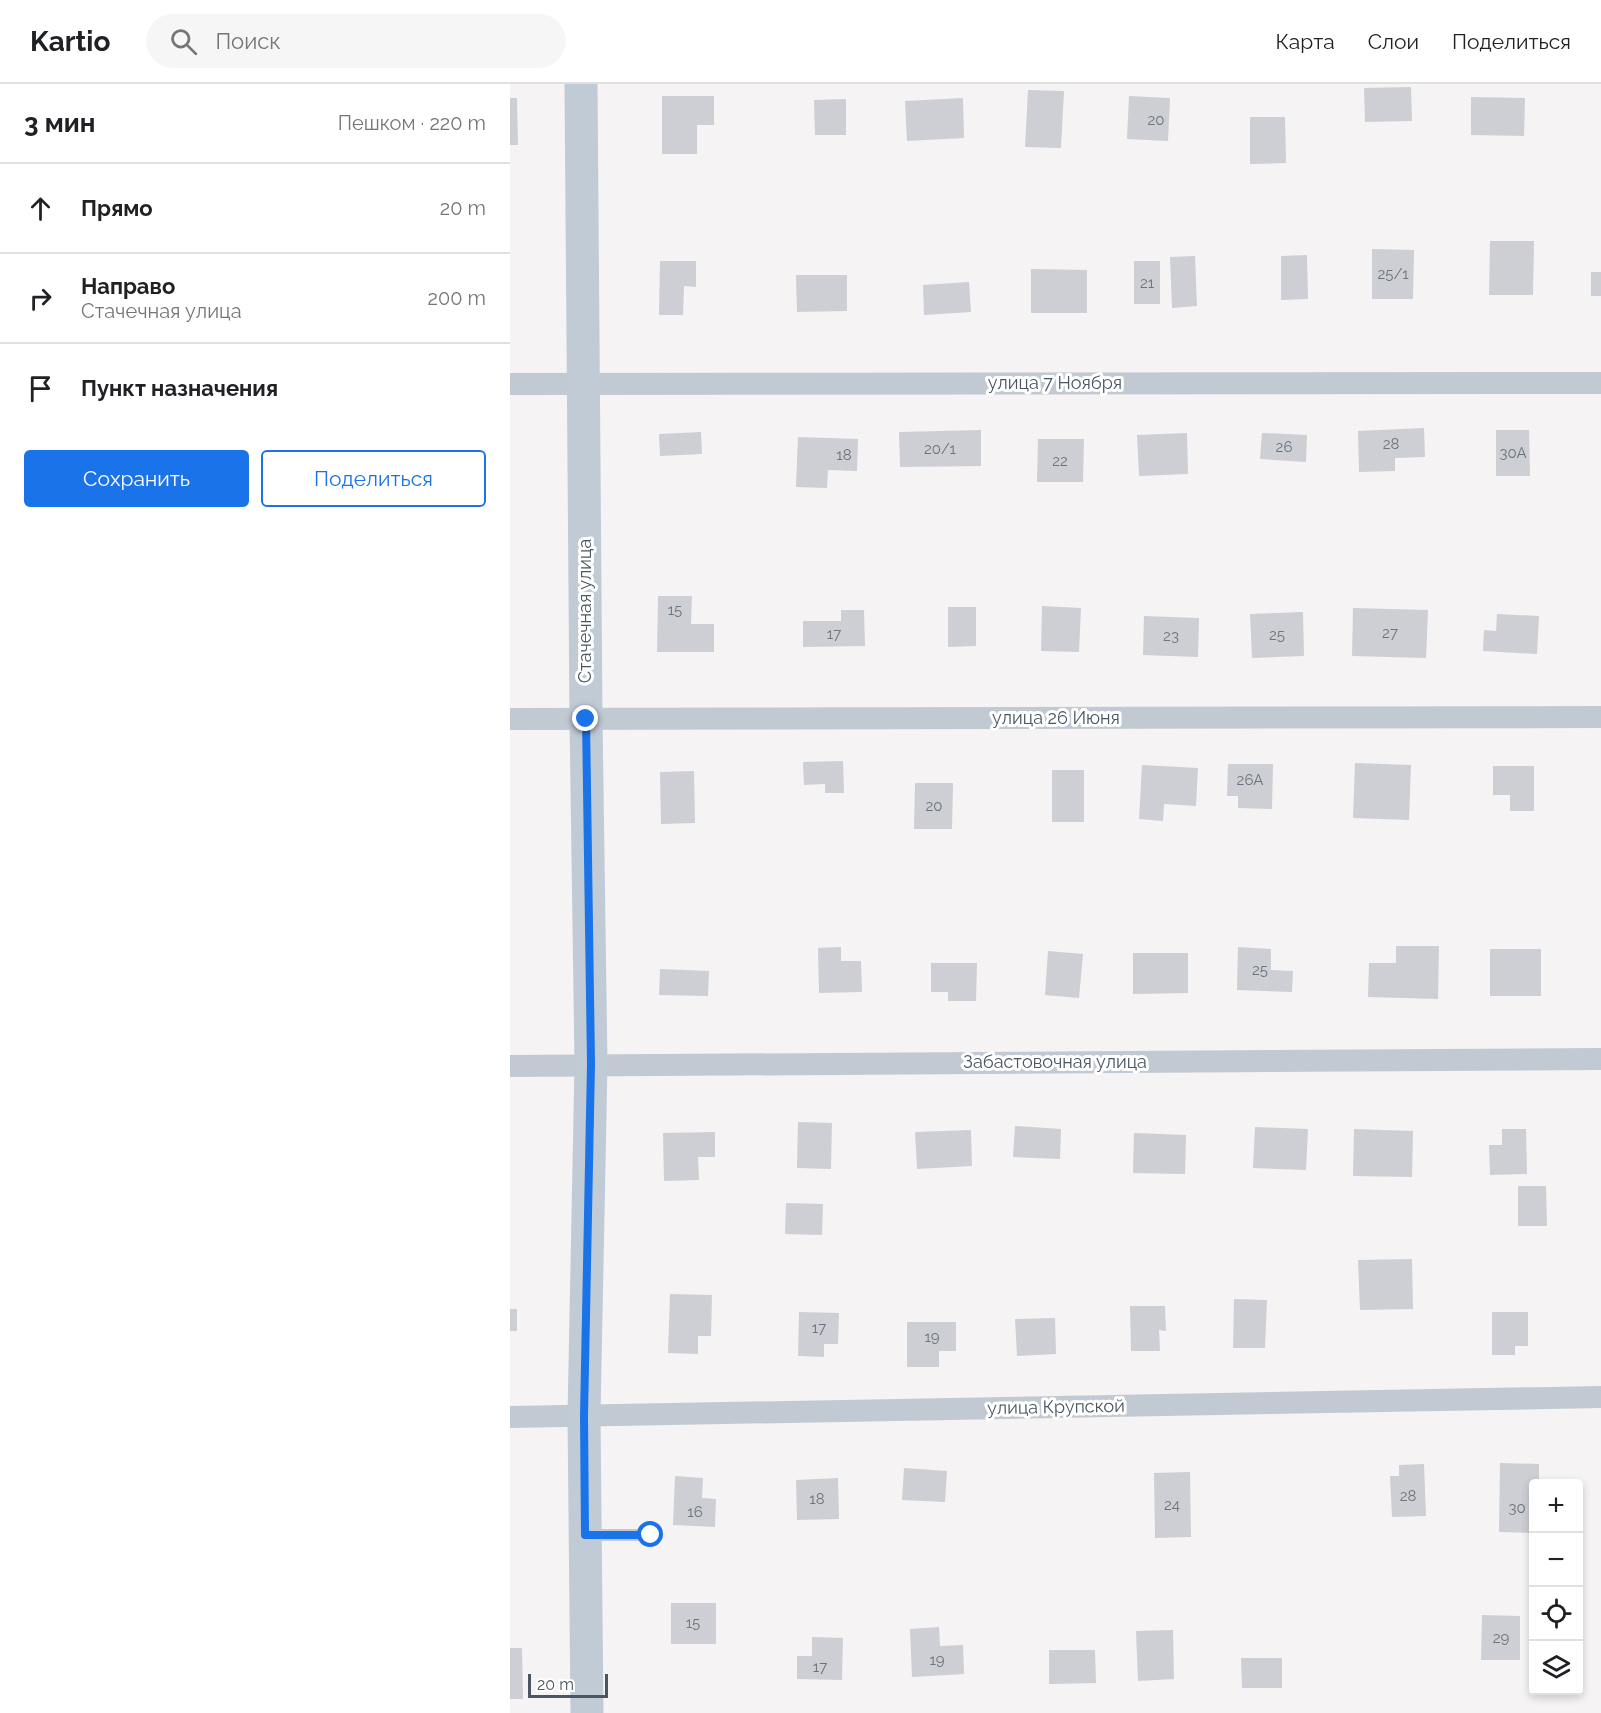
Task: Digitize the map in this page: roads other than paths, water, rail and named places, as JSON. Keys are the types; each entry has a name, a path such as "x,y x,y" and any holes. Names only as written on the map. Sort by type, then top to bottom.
{"street":[{"name":"Стачечная улица","path":"581,84 591,1064 584,1416 587,1713"},
{"name":"улица 7 Ноября","path":"510,384 1601,383"},
{"name":"улица 26 Июня","path":"510,719 1601,717"},
{"name":"Забастовочная улица","path":"510,1066 1601,1059"},
{"name":"улица Крупской","path":"510,1416 1601,1397"}],"lane":[{"path":"585,1535 651,1535"}]}
